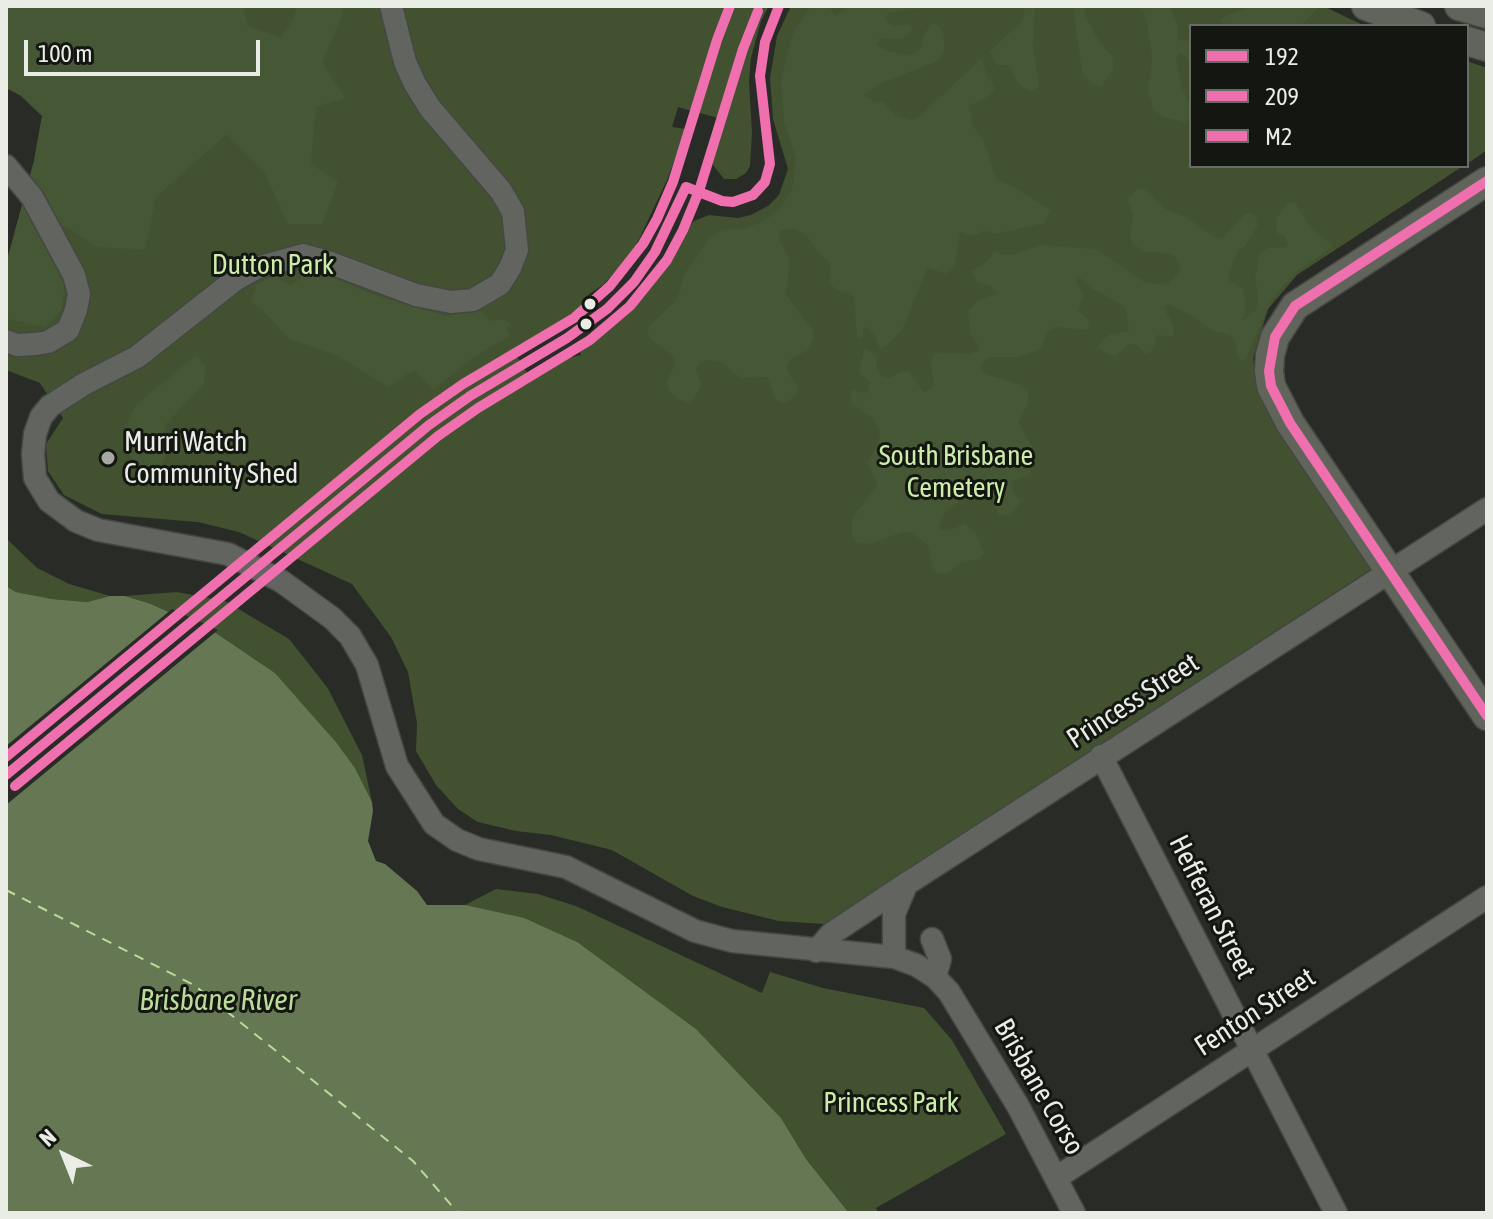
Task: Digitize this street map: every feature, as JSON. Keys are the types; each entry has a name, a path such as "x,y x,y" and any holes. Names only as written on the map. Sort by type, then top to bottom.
{"main road":[{"path":"1366,6 1416,24"},
{"path":"1459,6 1487,14"},
{"path":"1487,181 1304,299 1275,337 1269,371 1278,401 1307,450 1487,716"}],"street":[{"path":"391,6 405,62 415,84 430,108 501,191 513,212 517,250 500,284 473,300 451,302 416,295 303,255 256,268 236,279 137,357 84,384 50,406 41,417 35,434 35,478 49,501 76,521 98,530 228,554 281,581 332,618 350,636 367,665 397,766 434,824 457,840 479,849 566,867 695,931 732,941 894,957 916,965 942,984"},
{"path":"6,166 32,197 74,275 79,294 68,330 48,342 17,345 6,341"},
{"name":"Princess Street","path":"816,951 831,934 907,883 1487,509"},
{"name":"Hefferan Street","path":"1101,756 1336,1213"},
{"path":"894,957 894,914 907,883"},
{"name":"Fenton Street","path":"1056,1178 1487,897"},
{"name":"Brisbane Corso","path":"932,939 940,959 942,984 1018,1106 1074,1213"}],"green space":[{"path":"6,6 243,6 248,26 281,38 294,18 297,6 341,6 343,14 322,62 345,98 316,107 311,164 338,182 322,224 288,224 264,171 227,134 156,197 145,250 97,247 64,225 49,242 65,284 62,309 45,327 6,319 6,264 34,161 42,116 21,96 6,88"},
{"name":"South Brisbane Cemetery","path":"62,6 769,6 761,21 751,58 752,133 750,166 746,173 736,179 724,179 713,165 713,145 722,119 678,107 672,127 686,129 667,180 633,252 604,284 589,294 579,310 565,323 516,355 527,373 542,365 581,355 580,352 641,300 673,245 694,221 709,215 738,218 751,215 768,206 779,195 788,169 773,119 770,78 777,36 791,6 1323,6 1361,24 1189,24 1189,168 1460,168 1297,275 1268,309 1253,358 1256,384 1262,400 1374,567 825,924 779,921 722,907 693,896 612,850 478,822 458,809 436,785 416,751 417,723 408,672 391,637 352,584 239,532 198,522 102,514 64,495 48,471 46,444 63,418 40,383 6,370 6,264 34,161"},
{"path":"811,6 829,6 835,16 851,6 936,6 889,13 885,18 889,24 909,24 913,30 901,39 880,38 877,45 889,52 916,53 921,48 924,34 933,23 939,26 943,34 945,48 941,57 936,62 881,83 864,95 875,102 882,101 898,117 912,120 982,58 987,78 992,81 994,89 990,95 970,106 972,125 984,141 997,180 1051,210 1044,223 996,234 985,231 971,236 960,232 954,267 945,274 927,269 903,328 888,345 880,349 875,335 867,327 863,330 863,337 857,339 854,298 850,293 832,286 829,279 831,264 806,235 795,229 780,230 779,240 790,260 786,295 812,329 814,337 808,350 791,359 787,365 799,388 798,392 782,403 775,399 768,377 740,378 722,362 707,360 699,363 696,369 701,384 695,398 689,403 677,399 669,390 667,383 675,363 674,356 654,342 647,328 677,300 685,273 709,239 722,230 746,228 764,221 780,209 792,190 796,159 784,121 781,80 792,35"},
{"path":"1025,6 1035,6 1033,49 1039,87 1032,91 1023,88 1016,80 1010,65 997,65 990,51 1023,20"},
{"path":"1073,6 1084,6 1086,18 1099,41 1114,59 1113,70 1101,87 1091,83 1082,72"},
{"path":"1134,6 1169,6 1178,26 1178,40 1189,41 1189,60 1181,53 1176,57 1182,88 1189,104 1189,119 1185,122 1163,117 1153,109 1148,91 1152,58 1143,10"},
{"path":"1250,6 1320,6 1303,24 1222,24 1221,18"},
{"path":"1469,62 1487,68 1487,150 1469,163"},
{"path":"1137,189 1144,189 1165,209 1186,217 1216,238 1224,237 1245,214 1253,214 1257,219 1257,227 1238,251 1229,273 1230,281 1243,289 1246,307 1242,321 1257,309 1255,279 1259,254 1268,248 1288,247 1285,236 1276,230 1277,218 1288,202 1295,203 1312,229 1332,248 1295,273 1272,299 1244,362 1238,357 1236,342 1231,335 1212,331 1194,317 1168,304 1164,308 1173,325 1174,337 1157,335 1153,350 1148,354 1136,344 1128,345 1116,356 1108,355 1098,347 1111,334 1129,329 1125,306 1092,289 1078,276 1076,279 1084,297 1078,310 1090,323 1088,330 1055,327 1046,333 1042,347 1034,352 1017,357 990,357 981,364 984,374 1020,384 1029,391 1027,405 1018,422 1032,446 1035,458 1029,475 1011,482 1013,493 1021,501 1010,516 999,515 992,496 983,489 946,511 942,518 939,529 946,531 965,524 976,533 984,553 979,559 960,563 949,573 938,573 933,568 928,545 913,533 903,532 870,544 858,543 853,538 851,528 853,517 878,485 867,463 878,444 880,432 874,419 852,404 852,390 869,391 870,382 859,372 864,350 876,355 877,370 882,376 889,378 909,372 924,392 931,389 934,383 930,363 934,353 968,354 978,351 979,347 970,334 968,311 978,300 998,294 991,286 977,282 971,271 987,262 995,251 1015,254 1042,245 1096,249 1144,282 1166,285 1181,270 1175,257 1169,253 1145,252 1133,244 1130,237 1133,215 1128,199"},
{"path":"307,273 329,276 380,297 446,316 481,311 490,321 504,319 511,325 506,329 510,336 474,357 433,390 414,370 388,387 338,356 288,338 261,308 251,302 256,285 274,275 291,286"},
{"path":"196,355 206,367 204,384 165,425 168,448 162,467 138,468 128,452 125,427 136,405"},
{"path":"6,538 37,568 69,584 110,596 87,602 16,592 6,586"},
{"path":"177,592 225,601 289,639 327,687 362,755 372,802 355,768 336,742 275,673 216,633 125,596"},
{"name":"Princess Park","path":"496,889 538,894 576,906 762,993 770,972 823,988 924,1008 952,1040 1006,1134 876,1208 878,1213 849,1213 806,1159 781,1118 696,1029 649,995 489,911 465,905"}],"water":[{"name":"Brisbane River","path":"6,586 16,592 52,599 87,602 125,596 151,604 216,633 275,673 355,768 372,802 368,841 376,861 385,864 417,891 427,905 465,905 524,918 577,942 696,1029 781,1118 806,1159 849,1213 6,1213"}],"pier":[{"path":"172,609 218,630 6,805 6,746"}],"ferry route":[{"path":"6,890 194,985 413,1161 458,1213"}],"transit line":[{"name":"M2","path":"6,757 420,414 463,384 574,318 610,286 643,244 673,182 730,6"},
{"name":"192","path":"686,187 733,202 753,195 765,182 770,164 760,76 765,42 779,6"},
{"name":"209","path":"15,786 438,436 590,340 630,306 667,260 683,230 699,191 743,49 758,11"},
{"name":"192","path":"1487,181 1295,306 1275,337 1269,371 1271,386 1290,423 1487,716"},
{"name":"192","path":"6,775 429,425 470,396 567,338 607,309 634,282 655,252 686,187"}],"place":[{"name":"Murri Watch Community Shed","path":"108,458"}],"park label":[{"name":"Dutton Park","path":"273,265"}]}
